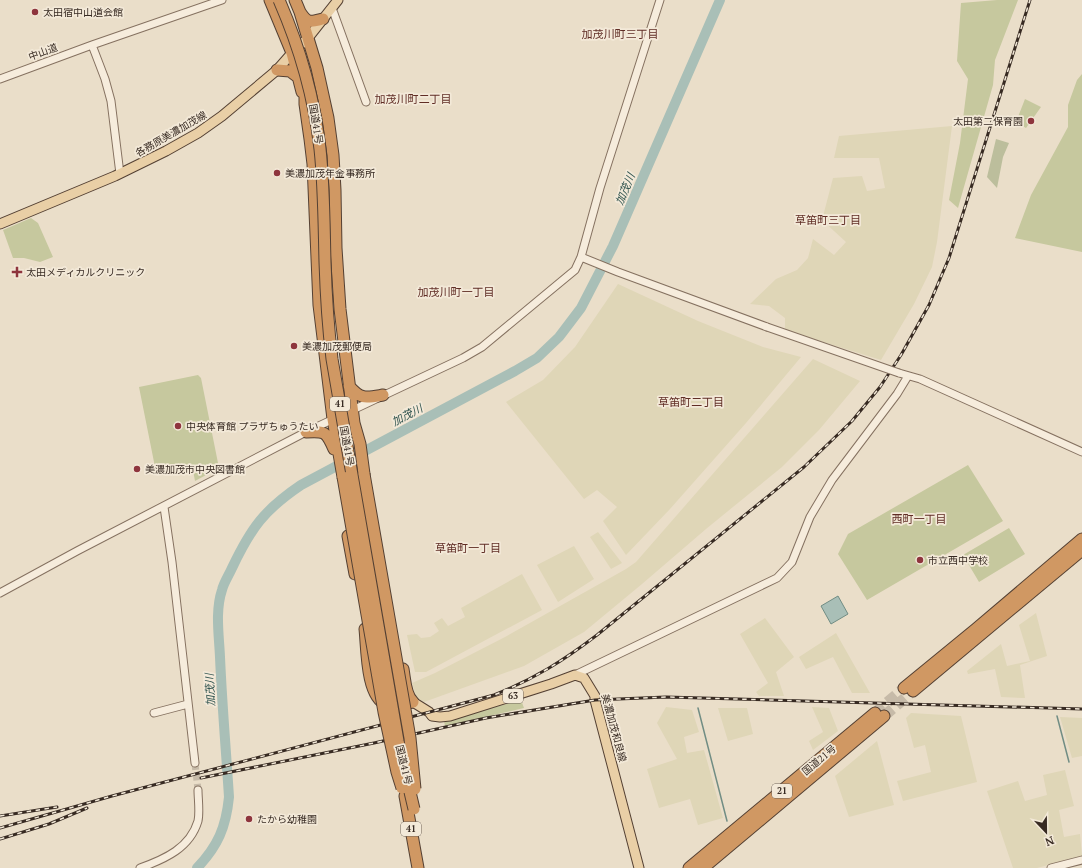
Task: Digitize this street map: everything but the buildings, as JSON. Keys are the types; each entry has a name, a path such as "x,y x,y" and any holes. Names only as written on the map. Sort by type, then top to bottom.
{"highway":[{"path":"270,0 292,53 305,104 313,164 319,305 333,419 386,720 397,772 405,796"},
{"name":"国道41号","path":"278,0 300,65 310,102 319,165 324,308 330,366 405,796 422,865"},
{"name":"国道41号","path":"278,0 289,23 301,58 310,88 317,126 323,187 326,300 332,359 398,741 414,809 422,865"},
{"path":"291,0 293,27 292,53"},
{"path":"295,0 308,38 325,100 333,155 336,194 336,255 340,309 352,410 364,460 407,686 410,699 414,702"},
{"path":"300,12 306,20 310,22 323,19"},
{"path":"305,104 305,48 308,38"},
{"path":"277,70 290,71 298,77"},
{"path":"333,419 342,402 341,389 343,340"},
{"path":"349,386 359,396 366,398 383,395"},
{"path":"352,410 344,419 341,465 338,477 364,625 372,686 378,698 385,704 394,705 414,702"},
{"path":"306,432 320,431 327,435 332,440 341,465"},
{"path":"364,460 364,474 410,738 415,788 414,809"},
{"path":"912,689 923,673 973,625 1082,532"},
{"path":"923,673 1082,539"},
{"path":"912,689 1082,550"},
{"path":"912,689 940,675 1082,558"},
{"name":"国道21号","path":"689,868 880,714 703,868"}],"main road":[{"name":"各務原美濃加茂線","path":"0,224 120,174 166,152 198,133 222,116 277,70 308,38 338,0"},
{"name":"63","path":"414,702 430,712 432,716 450,716 575,675"},
{"name":"美濃加茂和良線","path":"575,675 584,678 595,696 594,700 640,868"}],"street":[{"name":"中山道","path":"0,79 222,0"},
{"path":"0,593 77,551 306,432 463,358 482,347 575,270 581,257 600,188 660,0"},
{"path":"332,8 366,102"},
{"path":"92,45 105,79 111,101 120,174"},
{"path":"581,257 767,327 920,380 1081,449"},
{"path":"575,675 777,578 792,562 810,517 832,480 900,390 908,376"},
{"path":"164,507 172,562 195,763"},
{"path":"154,713 188,704"},
{"path":"140,868 174,854 193,834 198,820 198,790"},
{"path":"1051,868 1082,860"}],"shaded area":[{"path":"952,126 937,242 932,267 914,304 881,360 785,330 785,318 769,306 750,304 776,279 797,270 808,258 813,239 834,255 846,242 822,220 833,178 862,176 867,191 885,188 879,158 834,158 839,136"},
{"path":"618,284 698,321 763,347 801,357 746,423 670,509 626,555 603,521 617,507 597,490 584,499 506,402 543,380 575,347"},
{"path":"813,359 860,381 819,430 782,467 584,632 524,666 424,702 416,697 412,683 435,673 505,637 636,562"},
{"path":"598,532 622,563 611,569 590,537"},
{"path":"574,546 594,579 558,602 537,565"},
{"path":"522,574 542,610 426,672 415,672 407,635 417,634 421,638 430,637 439,631 434,623 442,618 448,626 465,617 461,608"},
{"path":"1036,613 1047,656 1020,665 1025,698 1001,697 995,669 968,674 967,671 1001,644 1007,666 1030,661 1019,625"},
{"path":"765,618 794,657 776,672 784,696 759,696 756,692 768,683 740,634"},
{"path":"836,633 870,693 852,693 833,657 806,669 799,657"},
{"path":"666,707 692,710 699,732 684,737 687,753 704,750 723,818 698,825 690,799 659,808 647,769 677,759 657,723"},
{"path":"812,707 829,708 838,731 813,750 809,741 823,732"},
{"path":"718,708 747,708 753,734 728,741"},
{"path":"911,713 961,716 977,782 903,801 897,781 931,772 925,745 914,748 906,718"},
{"path":"1060,717 1082,718 1082,756 1072,758"},
{"path":"877,741 894,805 849,817 835,776"},
{"path":"1065,770 1074,806 1059,810 1064,837 1080,834 1082,856 1037,868 1013,868 987,791 1018,781 1025,801 1047,795 1043,775"}],"green space":[{"path":"1018,0 995,60 993,85 958,208 949,200 960,143 968,79 957,61 961,3"},
{"path":"1082,74 1082,252 1015,238 1031,195 1068,127 1068,105 1077,80"},
{"path":"1025,99 1041,107 1026,128 1016,122"},
{"path":"996,139 1009,143 1003,157 997,188 987,177"},
{"path":"31,218 38,223 53,257 40,262 24,258 13,258 3,230"},
{"name":"中央体育館 プラザちゅうたい","path":"198,375 201,378 219,468 195,481 192,465 156,472 139,387"},
{"path":"968,465 1003,521 867,600 838,554 848,534"},
{"path":"1009,528 1025,554 979,582 963,555"},
{"path":"521,700 524,708 445,726 444,721"}],"water":[{"path":"838,596 848,614 831,624 821,606"}],"waterway":[{"name":"加茂川","path":"197,868 216,844 220,836 228,808 229,797 218,615 220,598 224,584 252,531 277,503 301,485 515,371 537,358 559,337 581,308 613,246 720,0"},
{"path":"698,708 727,821"},
{"path":"1057,716 1069,762"}],"tunnel":[{"path":"875,713 904,688"},
{"path":"884,716 913,691"},
{"path":"195,763 198,790"}],"railway":[{"path":"0,828 112,796 494,695 522,683 548,669 597,635 804,467 852,421 880,387 901,355 929,305 949,258 1030,0"},
{"path":"201,778 374,743 486,718 595,700 666,697 1082,709"},
{"path":"0,816 57,807"},
{"path":"0,839 49,824 87,808"}],"place":[{"name":"太田宿中山道会館","path":"35,12"},
{"name":"太田第二保育園","path":"1031,121"},
{"name":"美濃加茂年金事務所","path":"277,173"},
{"name":"太田メディカルクリニック","path":"17,272"},
{"name":"美濃加茂郵便局","path":"294,346"},
{"name":"中央体育館 プラザちゅうたい","path":"178,426"},
{"name":"美濃加茂市中央図書館","path":"137,469"},
{"name":"市立西中学校","path":"920,560"},
{"name":"たから幼稚園","path":"249,819"}],"district":[{"name":"加茂川町三丁目","path":"620,34"},
{"name":"加茂川町二丁目","path":"413,99"},
{"name":"草笛町三丁目","path":"828,220"},
{"name":"加茂川町一丁目","path":"456,292"},
{"name":"草笛町二丁目","path":"691,402"},
{"name":"西町一丁目","path":"919,519"},
{"name":"草笛町一丁目","path":"468,548"}]}
